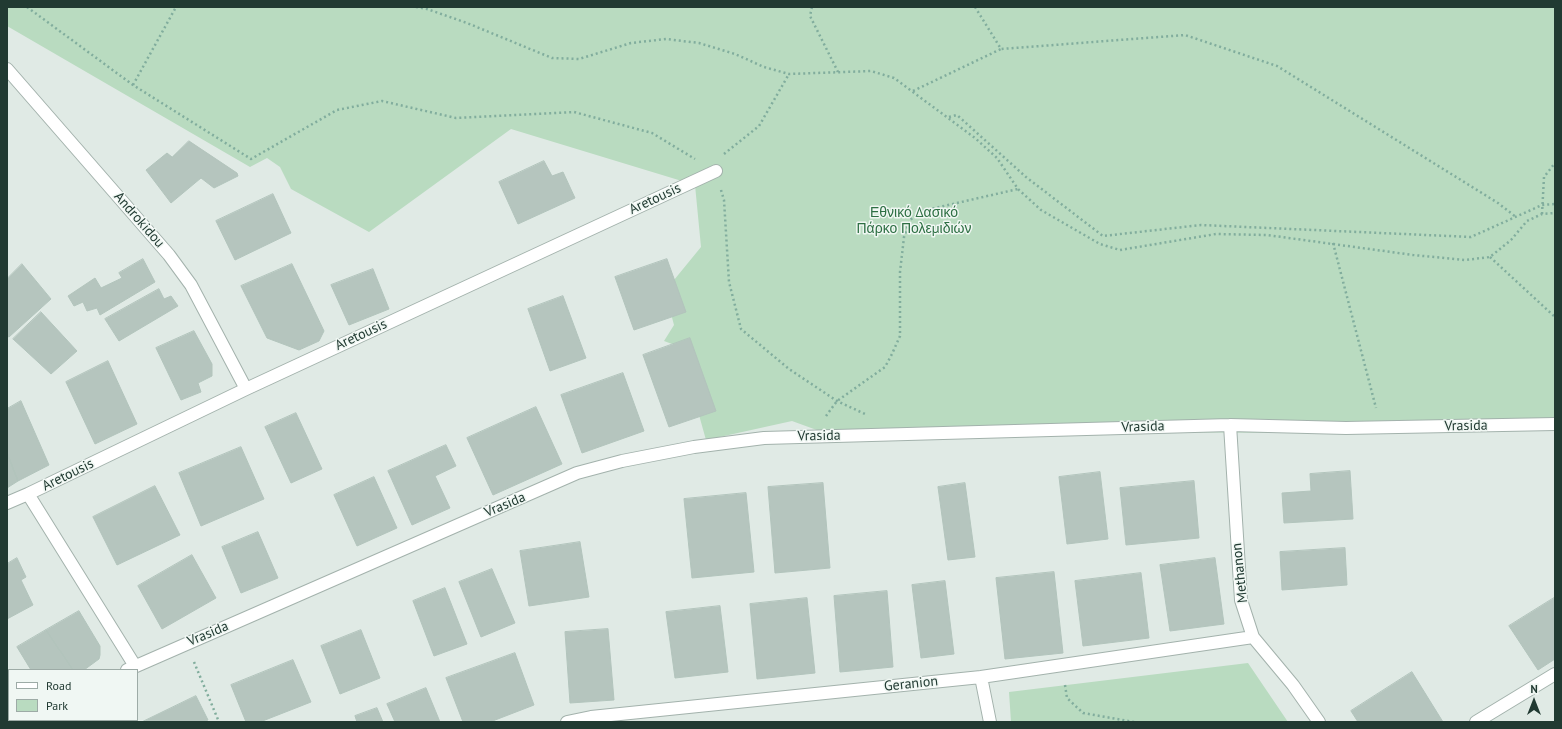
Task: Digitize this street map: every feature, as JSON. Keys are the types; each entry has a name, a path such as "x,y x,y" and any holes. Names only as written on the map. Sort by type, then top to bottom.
{"street":[{"name":"Androkidou","path":"7,69 169,255 191,285 246,389"},
{"name":"Aretousis","path":"7,503 246,389 716,171"},
{"name":"Vrasida","path":"131,668 577,473 622,461 694,447 764,438 1230,425 1346,428 1555,424"},
{"name":"Methanon","path":"1230,425 1241,600 1253,638 1293,685 1319,722"},
{"path":"28,494 131,668"},
{"name":"Geranion","path":"567,722 591,717 981,676 1253,638"},
{"path":"1476,722 1555,674"},
{"path":"981,676 990,722"}],"path":[{"path":"27,7 133,85 251,159 337,110 382,101 456,118 574,112 652,133 716,171"},
{"path":"133,85 176,7"},
{"path":"416,7 427,9 467,23 552,58 579,59 631,43 666,39 699,43 735,54 764,67 789,74 871,71 894,78 975,138 997,158 1018,188 1042,210 1100,244 1120,250 1216,234 1267,236 1333,243 1413,255 1466,260 1490,257 1511,240 1527,221 1542,214 1555,213"},
{"path":"812,7 810,16 838,72"},
{"path":"975,7 1000,49"},
{"path":"913,91 1000,49 1185,35 1277,66 1498,203 1516,217"},
{"path":"789,74 759,126 720,157 716,171 724,200 729,282 741,329 788,369 837,401 870,417"},
{"path":"948,117 957,115 1026,177 1103,236 1201,225 1471,237 1542,205 1555,204"},
{"path":"1542,214 1544,177 1555,163"},
{"path":"837,401 885,367 900,336 900,272 904,237 910,220 922,211 1018,188"},
{"path":"1333,243 1377,413"},
{"path":"1490,257 1555,317"},
{"path":"187,643 219,722"},
{"path":"1063,665 1067,698 1083,713 1134,722"}],"green space":[{"name":"Εθνικό Δασικό Πάρκο Πολεμιδιών","path":"7,7 1555,7 1555,424 1335,433 1110,432 836,437 792,421 706,440 680,347 664,341 674,325 665,291 701,247 695,185 511,129 369,232 291,189 280,167 267,158 250,167 7,26"},
{"path":"1248,663 1288,722 1011,722 1009,692"}],"building":[{"path":"189,141 237,173 238,176 214,188 201,178 171,203 146,170 167,153 172,157"},
{"path":"544,161 552,176 563,172 575,198 518,224 499,182"},
{"path":"273,194 291,233 235,260 216,221"},
{"path":"143,259 155,282 100,315 97,308 87,311 83,302 74,306 68,296 95,278 101,288 122,278 119,273"},
{"path":"667,259 686,312 634,330 615,277"},
{"path":"22,264 51,299 9,337 7,336 7,279"},
{"path":"292,264 324,331 319,341 299,350 267,338 241,286"},
{"path":"373,269 389,309 349,325 331,285"},
{"path":"159,289 164,299 171,296 178,306 119,341 105,319"},
{"path":"563,296 586,358 550,371 528,309"},
{"path":"41,312 77,351 51,374 13,339"},
{"path":"194,331 212,364 212,376 198,383 201,392 181,400 156,348"},
{"path":"690,338 716,411 669,427 643,355"},
{"path":"108,361 137,424 95,444 66,382"},
{"path":"623,373 644,431 582,453 561,395"},
{"path":"21,401 49,465 18,481 7,453 7,409"},
{"path":"536,407 562,464 493,495 467,438"},
{"path":"296,413 322,469 291,483 265,427"},
{"path":"446,445 456,466 435,476 450,508 412,525 388,471"},
{"path":"241,447 264,499 201,526 179,473"},
{"path":"7,453 18,481 7,488"},
{"path":"1350,471 1353,519 1284,523 1282,493 1311,491 1310,474"},
{"path":"1100,472 1108,539 1067,544 1059,477"},
{"path":"374,477 397,528 357,546 334,495"},
{"path":"1194,481 1199,538 1126,545 1120,488"},
{"path":"823,483 830,568 775,573 768,487"},
{"path":"965,483 975,557 948,560 938,487"},
{"path":"155,486 180,535 117,565 93,517"},
{"path":"746,493 754,572 692,578 684,499"},
{"path":"258,532 278,578 241,593 222,547"},
{"path":"580,542 589,597 529,606 520,551"},
{"path":"1345,548 1347,585 1282,590 1280,552"},
{"path":"192,555 216,598 162,629 138,586"},
{"path":"17,558 26,577 21,580 33,605 7,619 7,564"},
{"path":"1215,558 1224,624 1170,631 1160,565"},
{"path":"492,569 515,623 481,637 459,582"},
{"path":"1054,572 1063,653 1005,659 996,578"},
{"path":"1141,573 1149,638 1083,646 1075,581"},
{"path":"945,581 954,654 921,658 912,585"},
{"path":"445,588 467,644 434,656 413,601"},
{"path":"887,591 893,667 840,672 834,596"},
{"path":"807,598 815,673 757,679 750,604"},
{"path":"1554,598 1555,659 1538,670 1509,626"},
{"path":"720,606 728,672 675,678 666,612"},
{"path":"79,611 100,646 99,659 85,669 72,669 46,630"},
{"path":"608,629 614,700 570,703 565,632"},
{"path":"46,630 72,669 30,669 17,647"},
{"path":"361,630 380,678 340,694 321,646"},
{"path":"515,653 534,705 490,722 463,722 446,678"},
{"path":"293,660 311,702 260,722 246,722 231,685"},
{"path":"1412,672 1443,722 1358,722 1351,711"},
{"path":"7,674 8,708 7,709"},
{"path":"426,688 440,722 395,722 387,704"},
{"path":"196,696 208,720 203,722 142,722"},
{"path":"377,708 383,722 357,722 355,716"}]}
